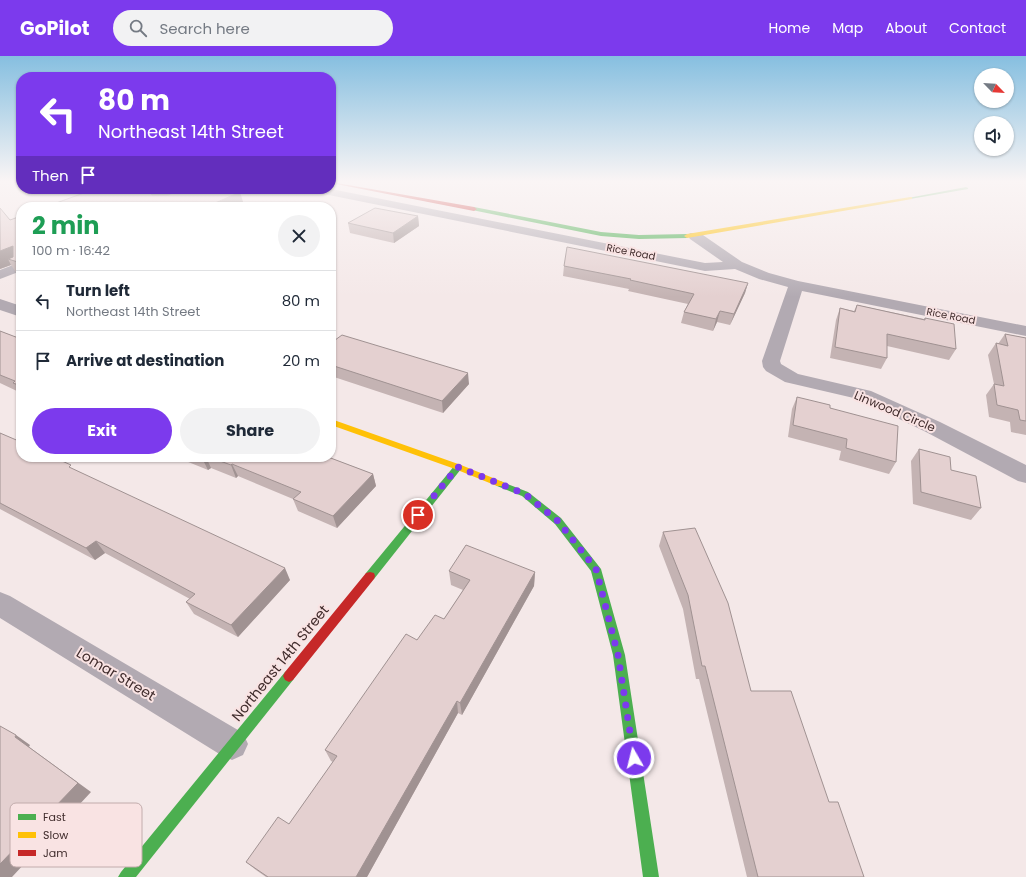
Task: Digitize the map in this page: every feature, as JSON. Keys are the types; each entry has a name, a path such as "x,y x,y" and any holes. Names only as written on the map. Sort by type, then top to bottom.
{"street":[{"name":"Rice Road","path":"471,220 705,267 737,265"},
{"path":"530,220 601,234 639,237 695,236 784,220"},
{"name":"Rice Road","path":"695,236 737,265 764,276 796,285 1026,331"},
{"path":"0,275 16,268"},
{"name":"Linwood Circle","path":"796,285 771,360 772,367 792,378 864,395 934,427 1026,475"},
{"path":"0,304 16,310"},
{"path":"336,424 458,467 525,494 558,521 596,569 618,655 651,877"},
{"name":"Northeast 14th Street","path":"142,857 458,467"},
{"name":"Lomar Street","path":"0,604 232,744"},
{"name":"Northeast 14th Street","path":"126,877 134,867"}],"building":[{"path":"0,220 16,220 16,261 8,259 13,257 13,246 0,251"},
{"path":"353,220 412,220 393,233 348,223"},
{"path":"567,247 748,283 734,314 720,311 716,319 684,312 694,294 630,280 631,279 564,266"},
{"path":"857,305 925,320 925,318 954,324 956,349 887,334 887,358 835,347 840,308 855,312"},
{"path":"0,331 16,337 16,384 13,383 15,381 0,375"},
{"path":"1005,334 1026,338 1026,421 1020,420 1018,410 997,405 994,384 1004,386 996,343 1008,346"},
{"path":"342,335 468,373 442,401 336,367 336,339"},
{"path":"797,397 830,405 830,408 898,426 896,462 846,448 847,439 793,425"},
{"path":"0,433 16,440 16,462 64,462 71,465 69,467 285,568 231,625 186,602 195,594 96,541 86,548 0,503"},
{"path":"919,449 950,457 951,470 976,476 981,508 921,492"},
{"path":"336,460 373,474 333,516 293,499 301,492 232,464 223,462 336,462"},
{"path":"695,528 728,603 751,691 791,691 829,802 838,802 864,877 758,877 705,666 702,666 688,595 663,532"},
{"path":"466,545 535,572 460,703 457,701 356,877 268,877 246,862 278,817 289,824 337,756 325,750 406,634 417,640 435,615 444,619 470,580 449,571"},
{"path":"0,726 16,735 15,737 78,783 59,803 10,803 10,854 0,864"}],"traffic: fast":[{"path":"531,220 601,234 639,237 687,236"},
{"path":"370,576 458,467"},
{"path":"500,484 525,494 558,521 596,569 619,655 651,877"},
{"path":"142,857 289,676"},
{"path":"126,877 134,867"}],"traffic: slow":[{"path":"687,236 779,220"},
{"path":"336,424 458,467 500,484"}],"traffic: jam":[{"path":"289,676 370,576"}],"route":[{"path":"418,515 458,467 525,494 558,521 596,569 618,655 634,758"}]}
